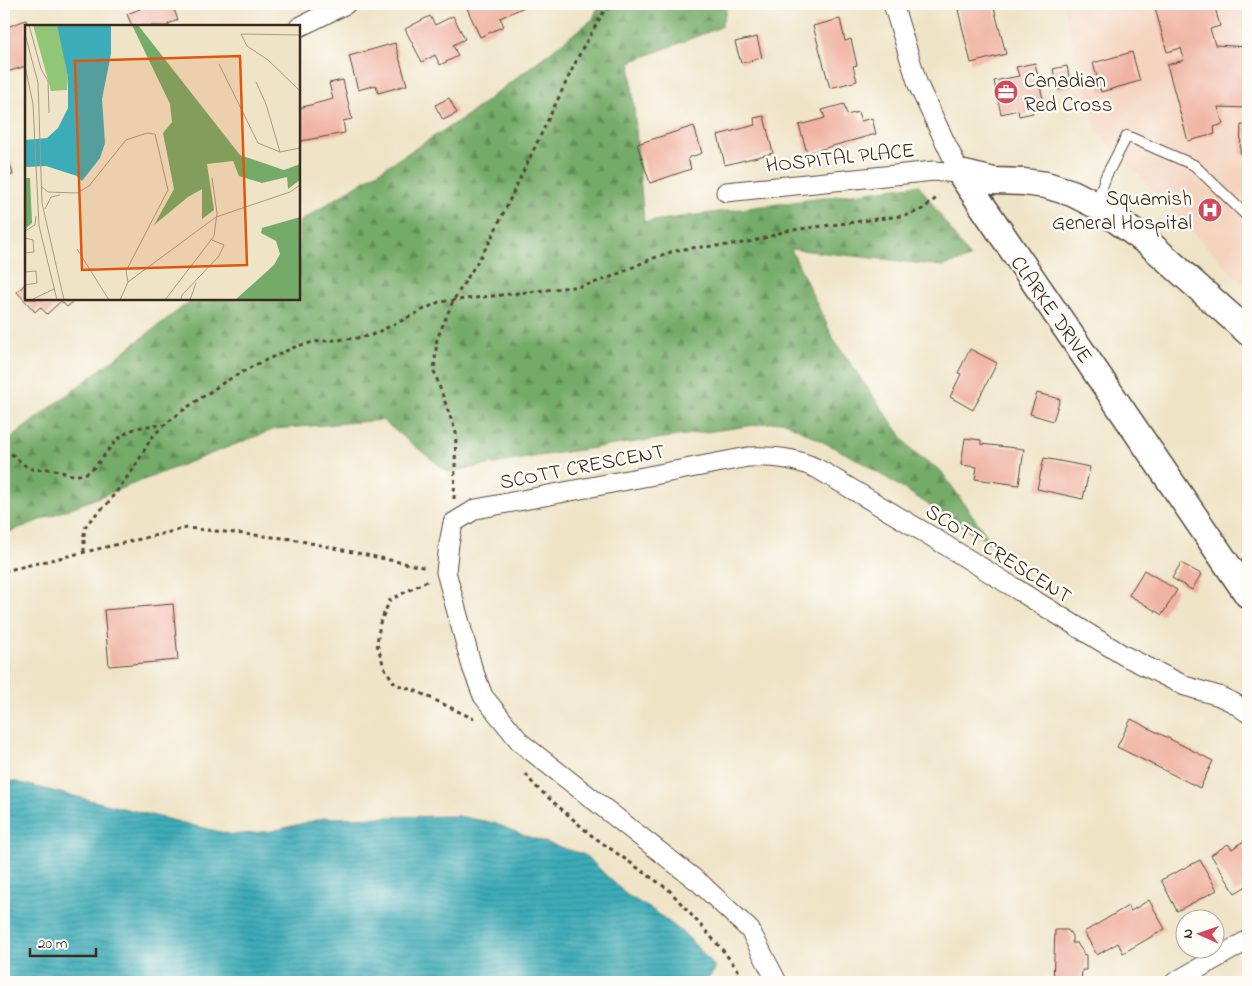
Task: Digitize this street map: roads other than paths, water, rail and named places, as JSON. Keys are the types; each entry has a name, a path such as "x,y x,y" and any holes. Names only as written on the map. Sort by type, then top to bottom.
{"street":[{"path":"300,27 346,4"},
{"name":"CLARKE DRIVE","path":"893,4 918,85 960,173 1248,595"},
{"name":"HOSPITAL PLACE","path":"726,192 934,171 960,173"},
{"path":"960,173 994,181 1046,185 1072,193 1096,205 1152,246 1248,332"},
{"name":"SCOTT CRESCENT","path":"776,982 750,930 701,884 520,743 483,696 472,667 446,572 454,522 476,509 748,457 768,456 803,462 818,469 928,535 1123,656 1185,686 1219,696 1234,703 1248,714"},
{"path":"1175,982 1248,940"}],"lane":[{"path":"1096,205 1106,176 1127,136 1194,165 1248,217"}],"water":[{"path":"4,779 233,835 272,831 324,818 458,816 494,823 526,836 585,855 627,895 656,912 687,936 716,968 706,982 4,982"}],"place":[{"name":"Canadian Red Cross","path":"1006,92"},
{"name":"Squamish General Hospital","path":"1210,210"}]}
